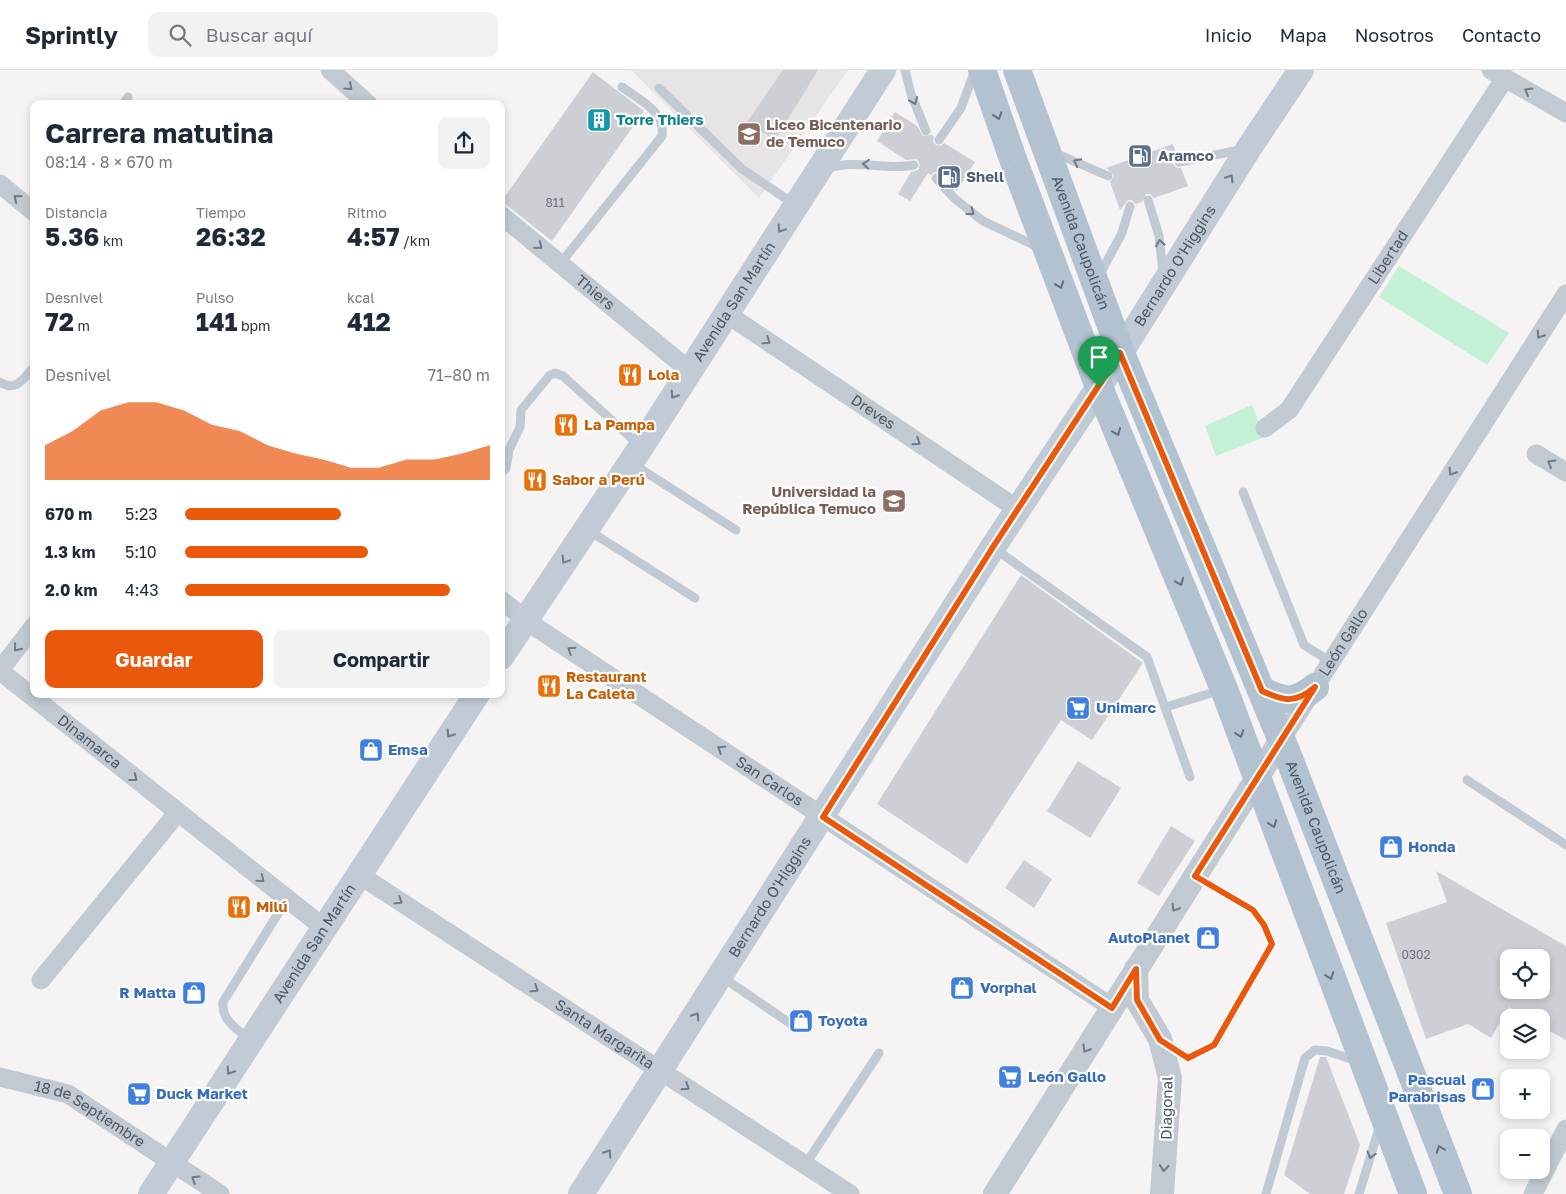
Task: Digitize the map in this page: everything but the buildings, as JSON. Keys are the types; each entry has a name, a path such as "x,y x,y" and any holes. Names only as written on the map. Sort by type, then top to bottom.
{"main road":[{"name":"Avenida San Martín","path":"505,650 636,455 883,70"},
{"path":"982,70 1099,387 1224,689 1362,1063 1413,1194"},
{"name":"Avenida Caupolicán","path":"1017,70 1120,353 1262,691 1458,1194"},
{"name":"Bernardo O'Higgins","path":"582,1194 993,547 1099,387 1249,148 1301,70"},
{"path":"1262,691 1278,698 1290,700 1304,697 1315,687"},
{"name":"Avenida San Martín","path":"151,1194 322,927 474,698"}],"street":[{"path":"330,70 364,100"},
{"path":"1498,74 1566,113"},
{"name":"Libertad","path":"1265,428 1289,410 1498,74"},
{"path":"0,184 30,209"},
{"name":"Thiers","path":"505,218 690,371"},
{"name":"León Gallo","path":"995,1194 1281,740 1566,294"},
{"name":"Dreves","path":"727,314 1019,510"},
{"path":"1536,454 1566,472"},
{"name":"San Carlos","path":"505,603 525,620 1112,1008"},
{"path":"0,670 30,631"},
{"name":"Dinamarca","path":"0,670 30,694"},
{"name":"Dinamarca","path":"35,698 322,927"},
{"path":"41,980 178,812"},
{"name":"Santa Margarita","path":"358,874 850,1194"},
{"name":"Diagonal","path":"1136,969 1137,1000 1160,1040 1170,1078 1162,1194"},
{"name":"18 de Septiembre","path":"0,1076 68,1094 220,1194"},
{"path":"1533,1194 1566,1129"}],"lane":[{"path":"906,70 911,94 926,131"},
{"path":"939,140 961,108 976,70"},
{"path":"560,264 662,136 663,126 659,115 622,87"},
{"path":"659,88 742,169 797,205"},
{"path":"1179,162 1230,154 1249,148"},
{"path":"1046,149 1108,176"},
{"path":"817,173 840,165 856,163 893,167 914,165"},
{"path":"936,178 969,211 999,229 1026,240 1050,258"},
{"path":"1148,200 1159,236 1163,287"},
{"path":"1095,282 1122,233 1130,206"},
{"path":"0,382 10,387 18,385 30,371"},
{"path":"505,469 509,450 520,427 521,410 549,376 555,373 563,376 636,455 736,530"},
{"path":"1243,492 1304,645 1331,662"},
{"path":"586,529 695,598"},
{"path":"993,547 1147,657 1190,778"},
{"path":"1166,707 1224,689"},
{"path":"1467,780 1566,845"},
{"path":"1160,1040 1188,1058 1214,1045 1272,944 1264,925 1253,910 1195,876"},
{"path":"250,1040 228,1021 222,1009 223,1002 287,899"},
{"path":"721,977 797,1028"},
{"path":"1268,1193 1305,1058 1315,1050 1327,1051 1362,1063"},
{"path":"805,1165 879,1053"},
{"path":"1359,1194 1382,1115"}],"shaded area":[{"name":"Liceo Bicentenario de Temuco","path":"631,70 848,70 759,198"}],"green space":[{"path":"1399,266 1509,333 1487,365 1379,297"},
{"path":"1252,405 1265,437 1216,456 1205,426"}],"place":[{"name":"Torre Thiers","path":"599,120"},
{"name":"Liceo Bicentenario de Temuco","path":"749,134"},
{"name":"Aramco","path":"1140,156"},
{"name":"Shell","path":"949,177"},
{"name":"Lola","path":"630,375"},
{"name":"La Pampa","path":"566,425"},
{"name":"Sabor a Perú","path":"535,480"},
{"name":"Universidad la República Temuco","path":"894,501"},
{"name":"Restaurant La Caleta","path":"549,686"},
{"name":"Unimarc","path":"1078,708"},
{"name":"Emsa","path":"371,750"},
{"name":"Honda","path":"1391,847"},
{"name":"Milú","path":"239,907"},
{"name":"AutoPlanet","path":"1208,938"},
{"name":"Vorphal","path":"962,988"},
{"name":"R Matta","path":"194,993"},
{"name":"Toyota","path":"801,1021"},
{"name":"León Gallo","path":"1010,1077"},
{"name":"Pascual Parabrisas","path":"1483,1089"},
{"name":"Duck Market","path":"139,1094"}],"route":[{"path":"1120,353 1262,691 1278,698 1290,700 1304,697 1315,687 1195,876 1253,910 1264,925 1272,944 1214,1045 1188,1058 1160,1040 1137,1000 1136,969 1112,1008 823,817 993,547 1099,387 1120,353"}]}
